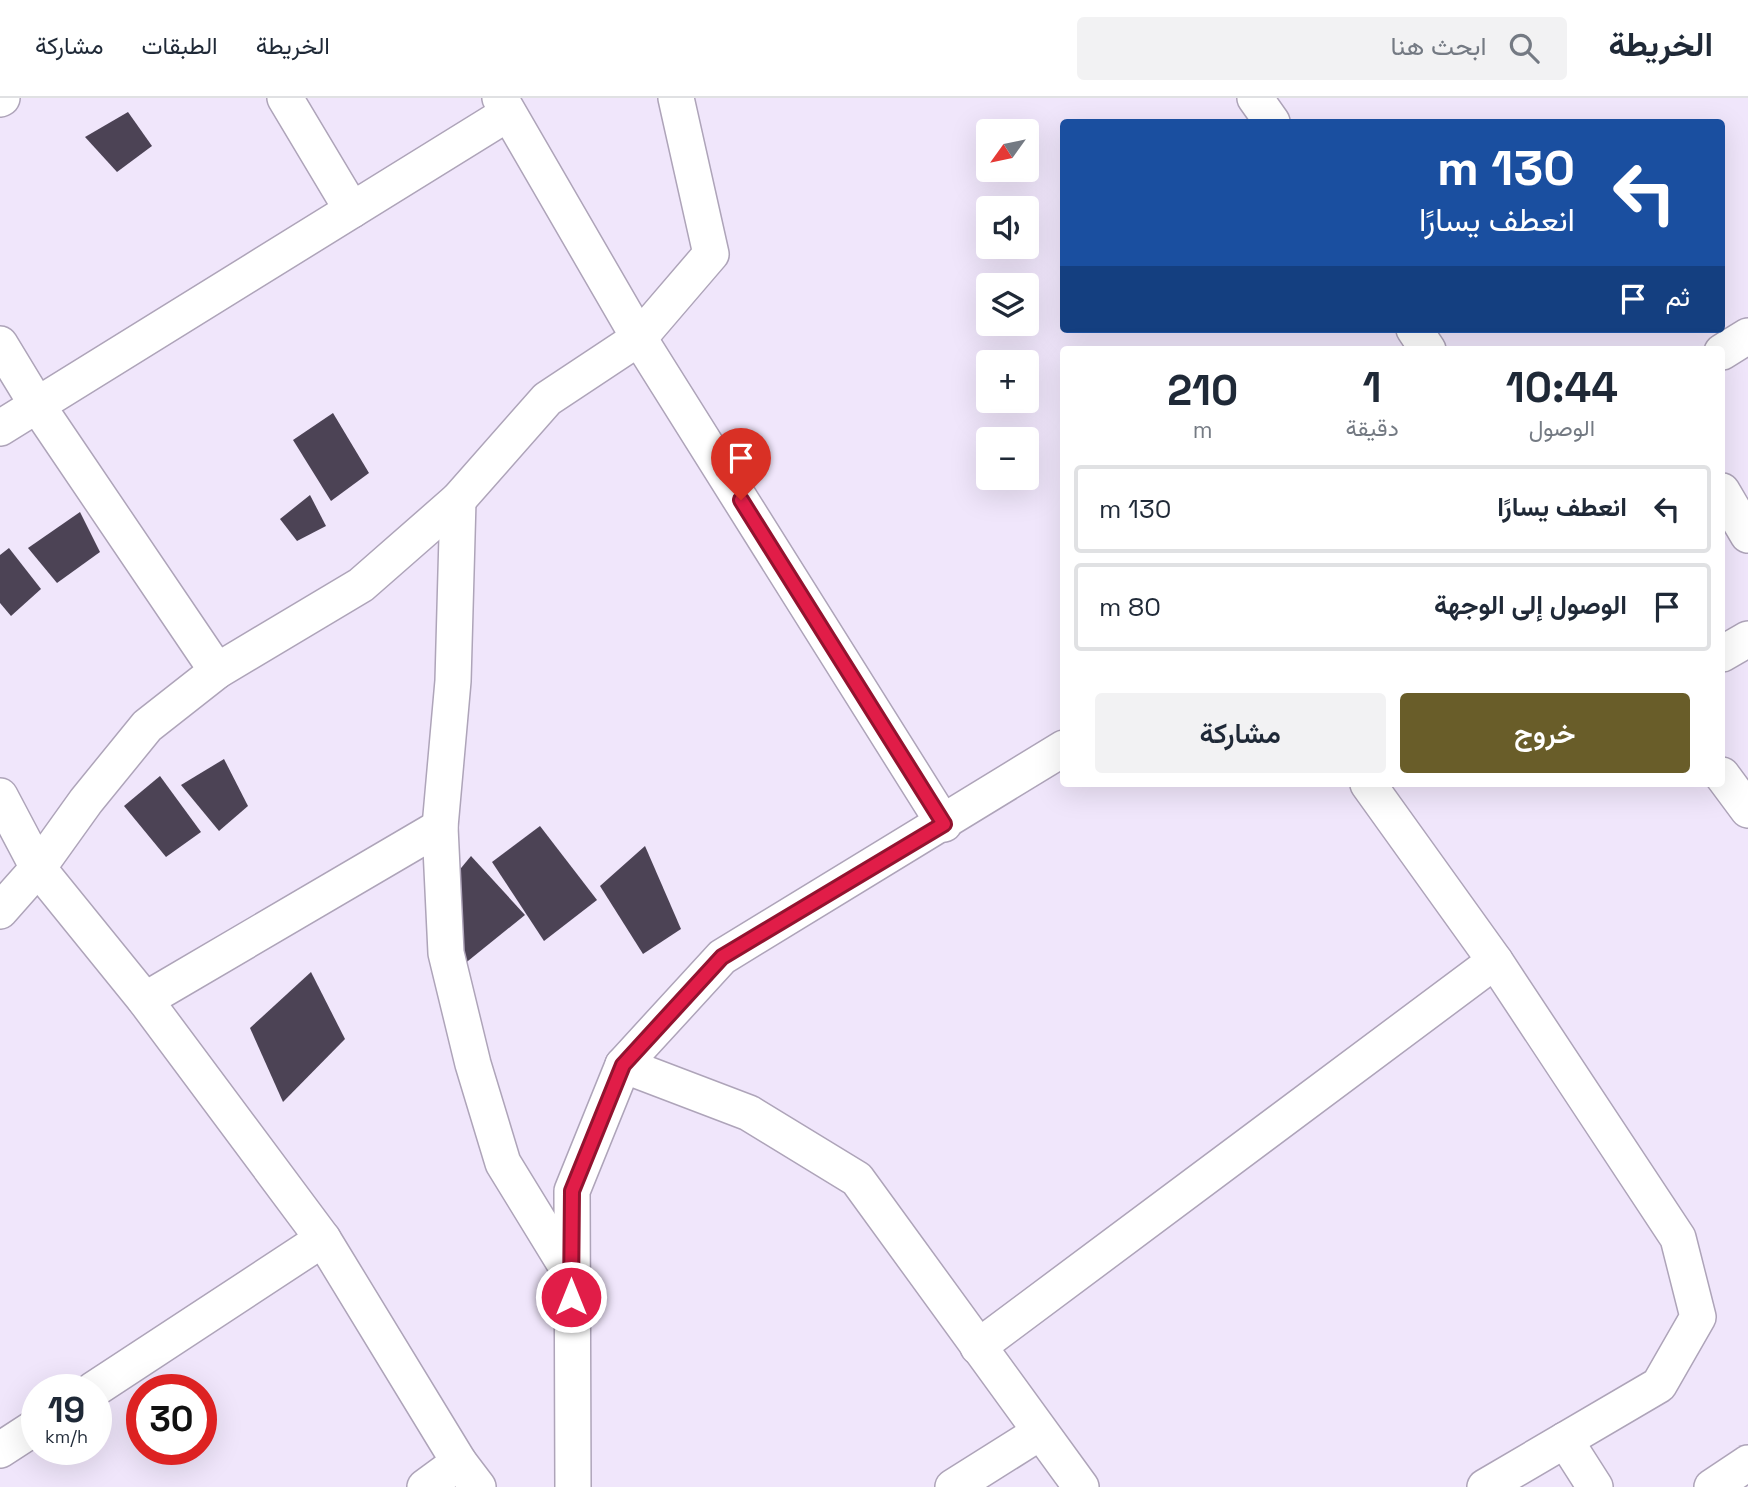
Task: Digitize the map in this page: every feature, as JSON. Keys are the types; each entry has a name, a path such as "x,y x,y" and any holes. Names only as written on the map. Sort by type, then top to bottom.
{"street":[{"path":"285,98 352,210"},
{"path":"0,911 38,869 86,801 148,726 217,671 361,585 458,500 547,398 639,338 711,254 676,98"},
{"path":"1255,98 1270,119"},
{"path":"0,428 352,210 504,106 639,338 944,824"},
{"path":"1725,350 1748,336"},
{"path":"0,344 37,405 217,671"},
{"path":"1725,496 1748,535"},
{"path":"458,500 453,681 440,827 446,953 473,1063 503,1163 571,1274"},
{"path":"1725,652 1748,639"},
{"path":"573,1487 572,1191 623,1065 722,957 944,824 1060,751"},
{"path":"1725,779 1748,810"},
{"path":"1370,787 1495,961 1678,1238 1698,1317 1658,1385 1485,1487"},
{"path":"0,796 38,869 145,1000 323,1239 468,1474 425,1487"},
{"path":"145,1000 440,827"},
{"path":"978,1347 1495,961"},
{"path":"623,1065 749,1113 857,1179 1039,1433 1081,1487"},
{"path":"112,1378 323,1239"},
{"path":"953,1487 1039,1433"},
{"path":"0,1450 21,1436"},
{"path":"1565,1440 1595,1487"},
{"path":"1712,1487 1748,1463"}],"building":[{"path":"128,112 152,146 117,172 85,137"},
{"path":"333,413 369,473 331,501 293,440"},
{"path":"310,495 326,526 297,541 280,519"},
{"path":"80,512 100,552 57,583 28,548"},
{"path":"9,548 41,589 11,616 0,603 0,555"},
{"path":"224,759 248,806 219,831 181,785"},
{"path":"160,776 201,832 166,857 124,806"},
{"path":"540,826 597,900 544,941 492,862"},
{"path":"645,846 681,929 643,954 600,886"},
{"path":"471,856 525,915 463,965 452,879"},
{"path":"311,972 345,1039 283,1102 250,1028"}],"route":[{"path":"571,1297 572,1191 623,1065 722,957 944,824 741,500"}]}
